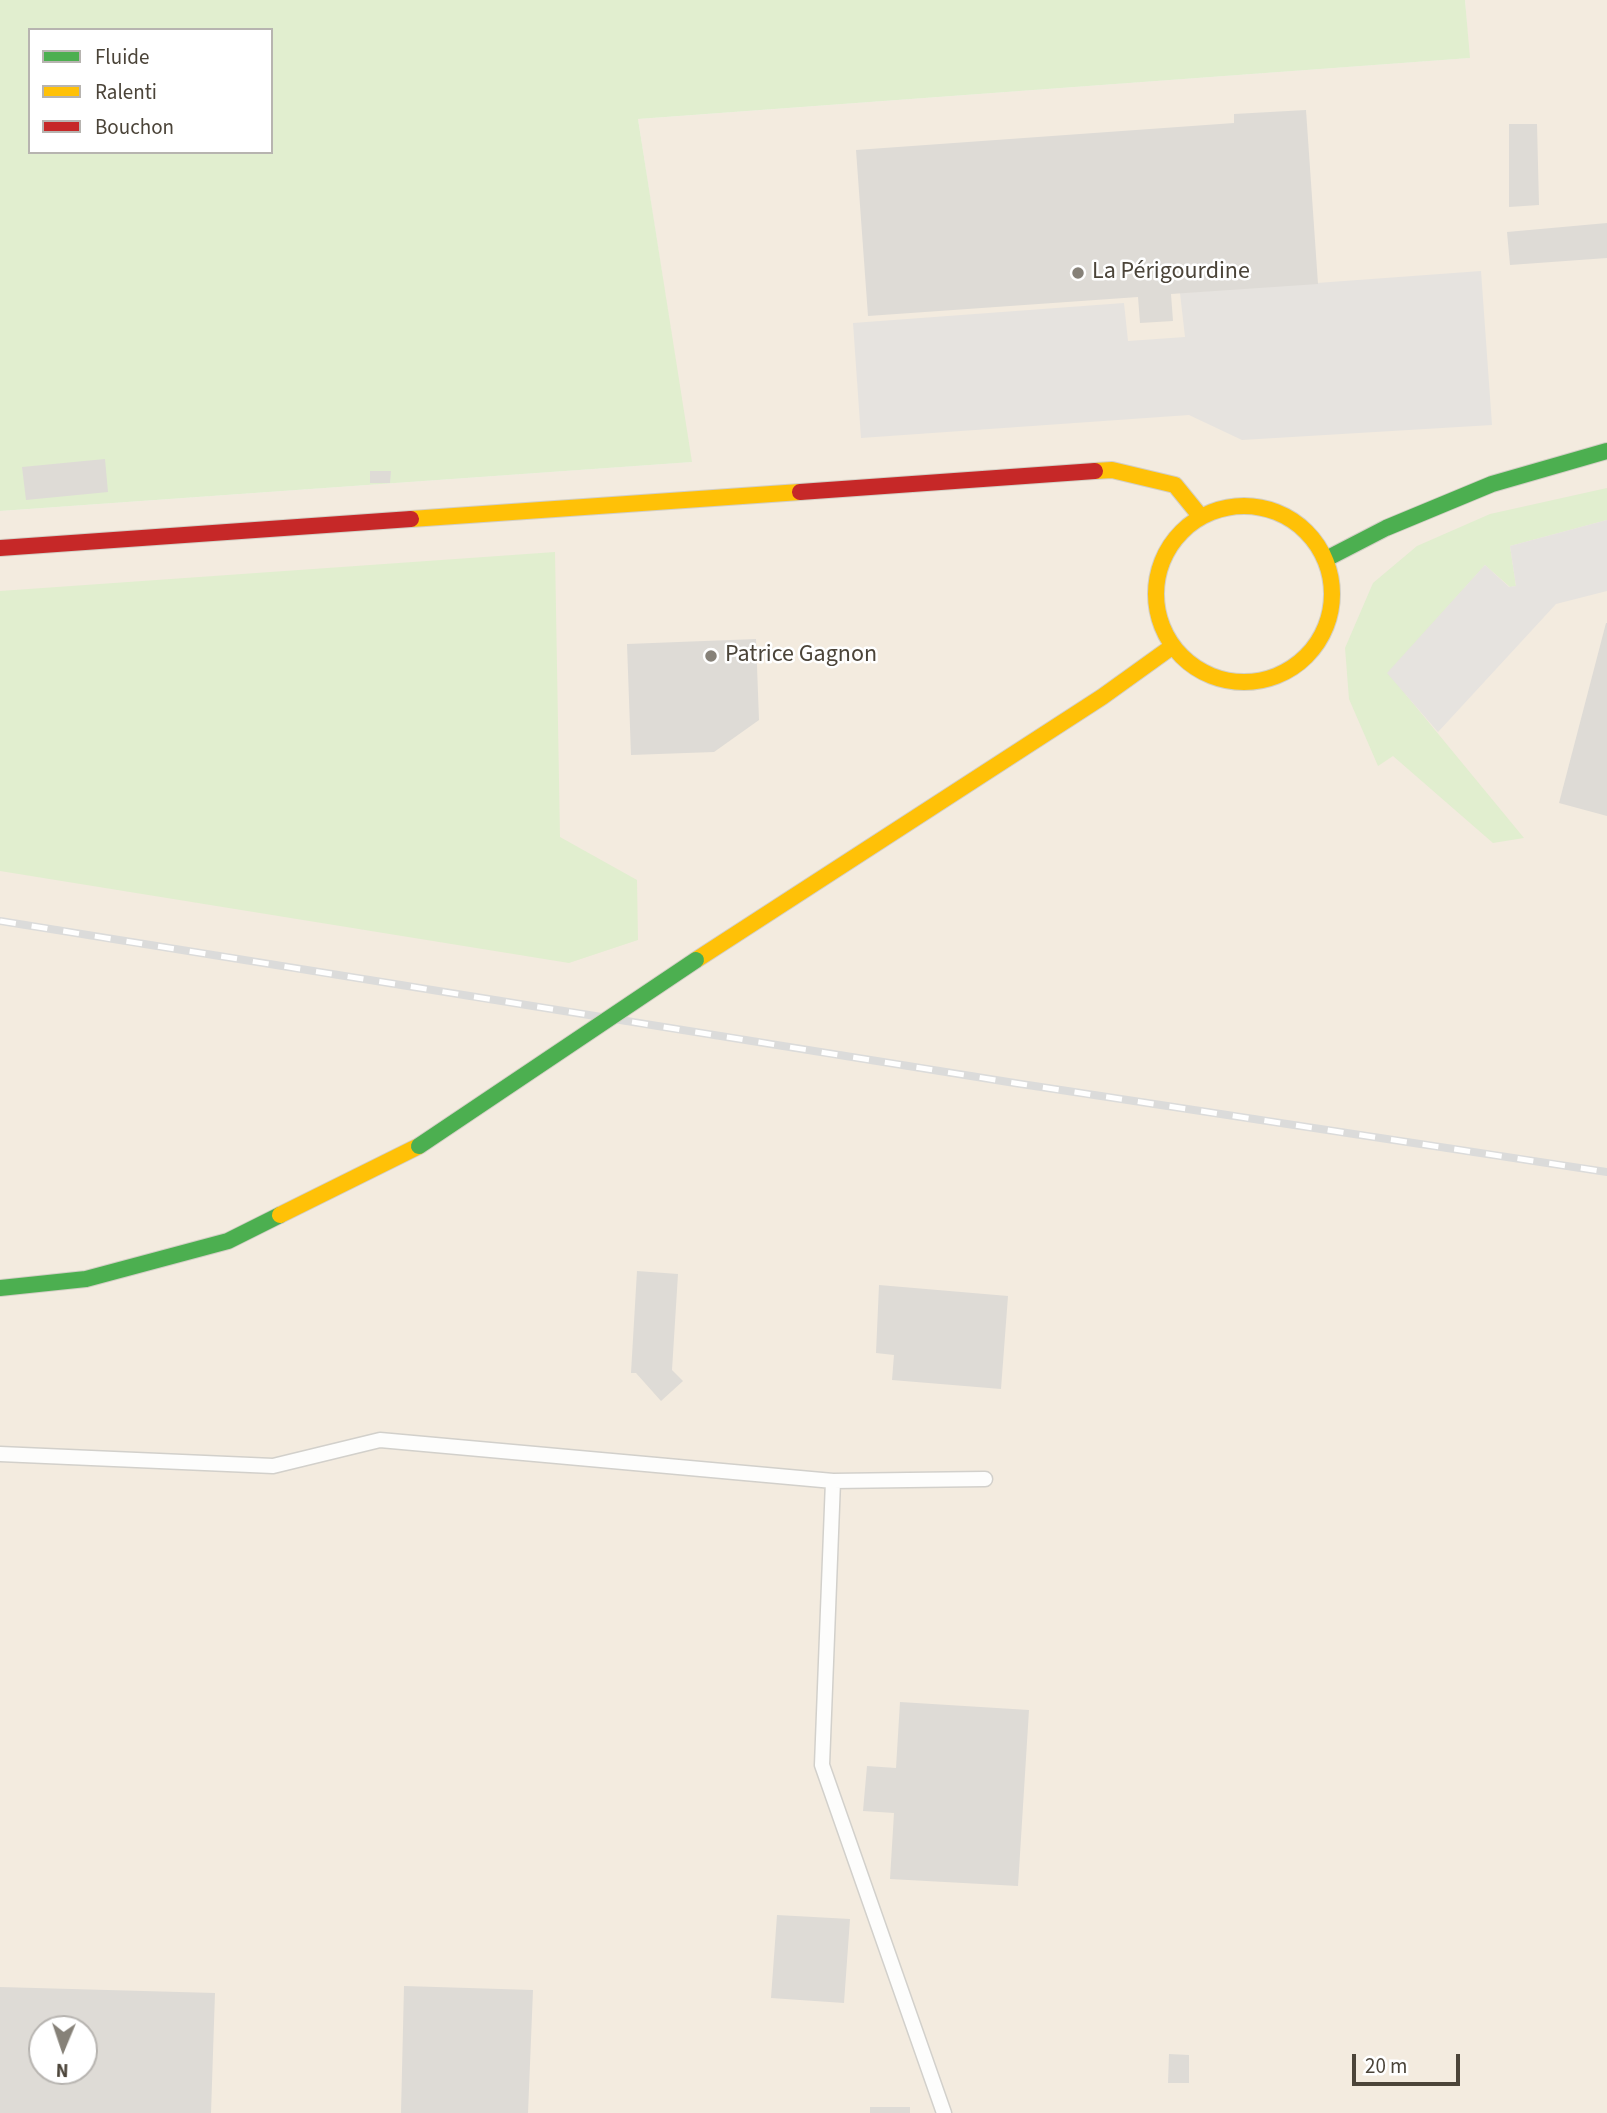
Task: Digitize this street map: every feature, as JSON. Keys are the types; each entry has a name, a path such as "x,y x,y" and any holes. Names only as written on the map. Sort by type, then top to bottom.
{"main road":[{"path":"1326,559 1387,528 1492,484 1607,451"},
{"path":"0,548 1112,470 1175,485 1201,517"},
{"path":"1229,507 1258,507 1287,516 1310,535 1326,559 1333,587 1330,615 1319,642 1300,663 1275,677 1247,682 1219,678 1193,666 1173,646 1160,619 1156,590 1162,561 1178,535 1201,517 1229,507"},
{"path":"0,1288 86,1279 228,1241 419,1146 696,960 1102,697 1173,646"}],"lane":[{"path":"0,1454 273,1466 380,1440 833,1480 985,1479"},
{"path":"833,1480 822,1765 944,2113"}],"shaded area":[{"path":"1465,0 1607,0 1607,2113 0,2113 0,511 691,462 638,119 1469,58"},
{"name":"La Périgourdine","path":"1481,271 1492,425 1242,440 1189,415 861,438 853,323 1124,303 1128,341 1185,337 1180,293"},
{"path":"1607,520 1607,591 1556,604 1438,732 1387,673 1485,565 1509,587 1516,586 1510,546"}],"green space":[{"path":"0,0 1465,0 1470,58 638,119 692,462 0,511"},
{"path":"1607,488 1607,520 1510,546 1516,586 1510,587 1485,565 1388,673 1524,838 1493,843 1393,756 1378,766 1349,699 1345,648 1373,583 1417,546 1490,514"},
{"path":"555,552 560,837 637,880 638,940 569,963 0,871 0,591"}],"building":[{"path":"1306,110 1318,284 1171,294 1173,321 1140,323 1138,297 868,316 856,150 1234,123 1234,114"},
{"path":"1509,124 1537,124 1539,205 1509,207"},
{"path":"1607,223 1607,258 1510,265 1507,232"},
{"path":"105,459 108,492 26,500 22,467"},
{"path":"370,471 391,471 390,483 370,483"},
{"path":"1607,623 1607,816 1559,803"},
{"path":"756,639 759,720 714,752 631,755 627,644"},
{"path":"637,1271 678,1274 672,1370 683,1381 661,1401 636,1373 631,1373"},
{"path":"879,1285 1008,1296 1001,1389 892,1380 894,1355 876,1353"},
{"path":"900,1702 1029,1710 1018,1886 890,1879 894,1813 863,1811 867,1766 896,1768"},
{"path":"777,1915 850,1919 844,2003 771,1998"},
{"path":"404,1986 533,1990 528,2113 401,2113"},
{"path":"0,1987 215,1993 211,2113 0,2113"},
{"path":"1169,2054 1189,2055 1189,2083 1168,2083"},
{"path":"870,2107 910,2107 910,2113 870,2113"}],"railway":[{"path":"0,921 1021,1084 1607,1172"}],"traffic: fast":[{"path":"1326,559 1386,528 1492,484 1607,451"},
{"path":"419,1146 696,960"},
{"path":"0,1288 86,1279 228,1241 280,1215"}],"traffic: slow":[{"path":"1095,471 1112,470 1175,485 1201,517"},
{"path":"411,519 800,492"},
{"path":"1244,506 1278,513 1306,532 1325,560 1332,594 1325,628 1306,656 1278,675 1244,682 1210,675 1182,656 1163,628 1156,594 1163,560 1182,532 1210,513 1244,506"},
{"path":"696,960 1102,697 1173,646"},
{"path":"280,1215 419,1146"}],"traffic: jam":[{"path":"800,492 1095,471"},
{"path":"0,548 411,519"}],"place":[{"name":"La Périgourdine","path":"1078,273"},
{"name":"Patrice Gagnon","path":"711,656"}]}
